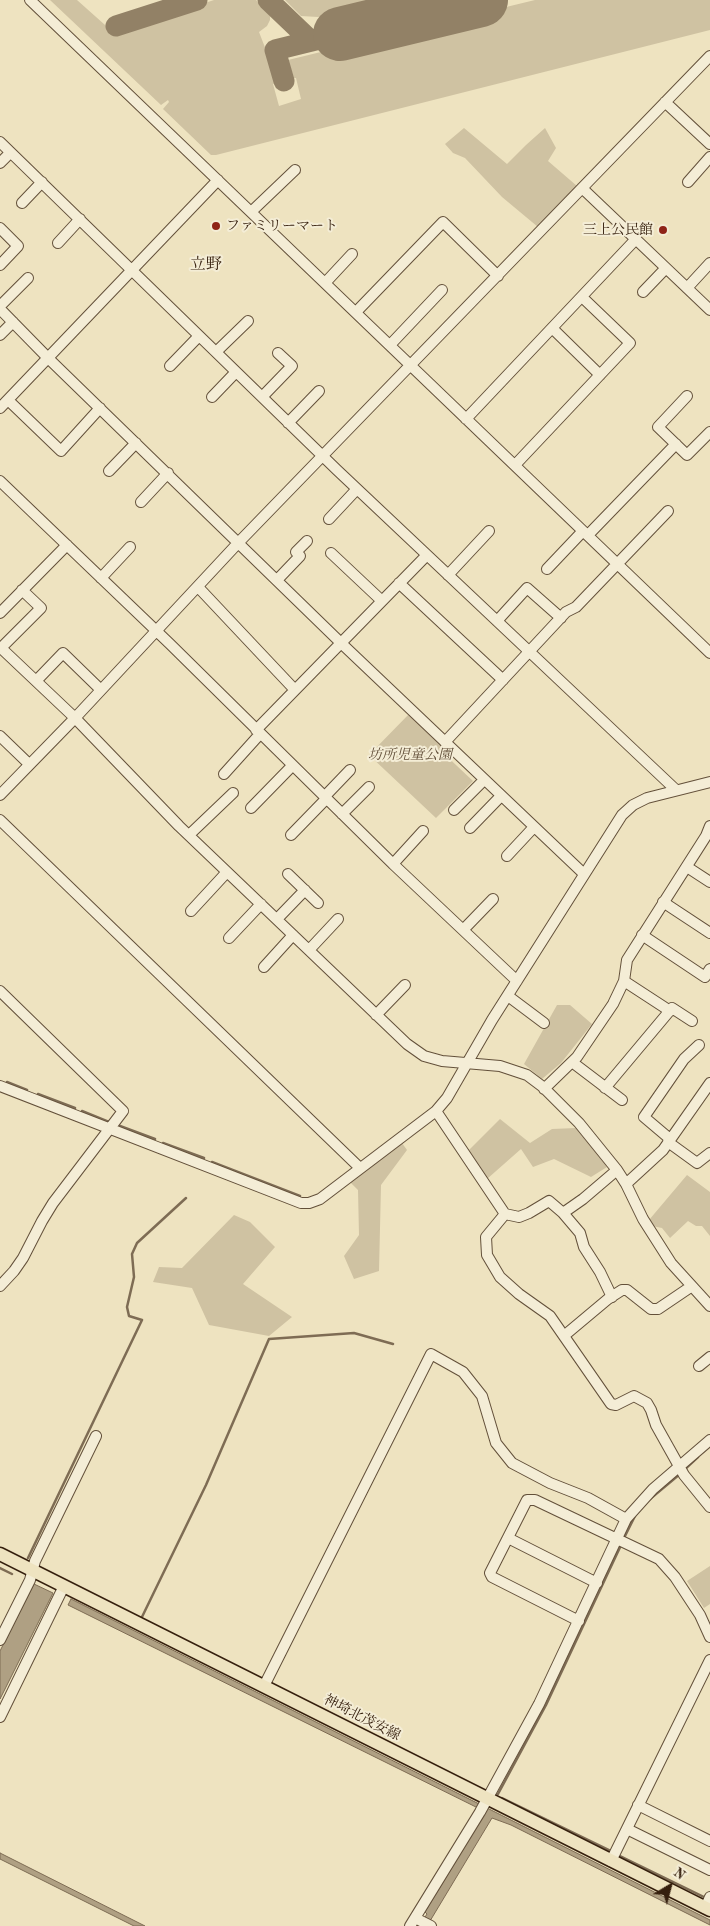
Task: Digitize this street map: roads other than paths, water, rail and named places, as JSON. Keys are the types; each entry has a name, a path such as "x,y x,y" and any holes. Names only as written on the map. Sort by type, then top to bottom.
{"main road":[{"name":"神埼北茂安線","path":"0,1554 264,1686 484,1805 708,1905"}],"street":[{"path":"30,0 710,653"},
{"path":"0,795 75,718 239,542 710,56"},
{"path":"665,102 710,144"},
{"path":"0,142 356,489 676,790"},
{"path":"0,163 10,152"},
{"path":"688,182 710,157"},
{"path":"251,212 295,170"},
{"path":"0,408 218,180"},
{"path":"22,203 42,182"},
{"path":"582,188 710,310"},
{"path":"58,243 80,219"},
{"path":"356,312 443,222 498,276"},
{"path":"0,228 18,246 0,265"},
{"path":"466,418 636,240"},
{"path":"325,283 352,254"},
{"path":"687,288 710,263"},
{"path":"643,292 666,268"},
{"path":"28,278 0,308 13,322 341,643 584,874"},
{"path":"390,345 442,290"},
{"path":"515,465 630,343 582,297"},
{"path":"216,352 248,321"},
{"path":"0,335 13,322"},
{"path":"552,328 600,375"},
{"path":"170,366 199,336"},
{"path":"262,397 292,366 278,353"},
{"path":"212,397 236,372"},
{"path":"288,423 319,391"},
{"path":"687,396 658,427 687,455 710,432"},
{"path":"8,400 61,451 100,408"},
{"path":"109,471 136,443"},
{"path":"547,569 676,444"},
{"path":"142,502 168,473"},
{"path":"0,481 393,864 517,981"},
{"path":"329,519 356,489"},
{"path":"445,742 560,618 566,612 576,607 668,511"},
{"path":"448,575 489,531"},
{"path":"277,580 300,556 296,552 307,541"},
{"path":"0,613 67,545"},
{"path":"101,578 130,547"},
{"path":"331,553 382,601"},
{"path":"224,774 295,690 427,555"},
{"path":"399,583 503,680"},
{"path":"198,587 295,690"},
{"path":"497,621 527,588 560,618"},
{"path":"22,590 41,608 1,648 75,718 189,835 407,1044 424,1056 442,1061 500,1066 527,1075 544,1089 579,1123 617,1170 626,1184 643,1220 671,1263 710,1306"},
{"path":"36,681 62,653 101,690"},
{"path":"0,736 29,764"},
{"path":"251,808 292,766"},
{"path":"291,835 326,799 327,794 350,770"},
{"path":"454,810 484,780"},
{"path":"0,1086 301,1203 309,1203 320,1199 436,1111 448,1098 467,1062 613,828 633,805 647,798 710,782"},
{"path":"342,814 369,787"},
{"path":"189,835 233,793"},
{"path":"470,828 501,796"},
{"path":"0,820 360,1168"},
{"path":"507,856 534,827"},
{"path":"393,864 423,831"},
{"path":"544,1089 572,1062 613,1004 624,981 627,960 709,834"},
{"path":"686,867 710,882"},
{"path":"191,911 227,872"},
{"path":"288,874 318,903"},
{"path":"277,919 304,890"},
{"path":"463,930 493,899"},
{"path":"664,902 710,933"},
{"path":"229,938 261,904"},
{"path":"309,950 338,920"},
{"path":"264,967 293,935"},
{"path":"642,935 705,977 710,968"},
{"path":"624,981 670,1010 672,1008 692,1021"},
{"path":"376,1015 405,985"},
{"path":"0,991 123,1111 88,1160 53,1203 23,1258 0,1286"},
{"path":"508,996 544,1023"},
{"path":"605,1088 670,1010"},
{"path":"699,1045 684,1059 644,1117 669,1141 697,1163 710,1153"},
{"path":"572,1062 622,1100"},
{"path":"626,1184 663,1150 710,1083"},
{"path":"436,1111 505,1214 519,1217 530,1214 549,1201 563,1213 580,1233 584,1247 600,1272 612,1297"},
{"path":"563,1213 583,1199 617,1170"},
{"path":"505,1214 486,1237 487,1255 500,1277 519,1294 550,1316 565,1335 611,1404 616,1405 634,1396 646,1403 682,1470 710,1507"},
{"path":"565,1335 622,1290 627,1290 651,1309 658,1309 692,1286"},
{"path":"264,1686 431,1354 463,1372 482,1396 496,1443 512,1463 550,1483 588,1498 626,1519"},
{"path":"699,1366 710,1357"},
{"path":"0,1640 30,1580 35,1561 96,1436"},
{"path":"430,1926 413,1922 484,1805 539,1704 597,1583 621,1542 626,1519 647,1494 682,1470 710,1440"},
{"path":"579,1621 492,1577 490,1573 527,1500 535,1500 659,1560 675,1576 700,1615 710,1636"},
{"path":"508,1538 597,1583"},
{"path":"0,1717 64,1586"},
{"path":"611,1861 710,1660"},
{"path":"638,1805 710,1840"},
{"path":"627,1828 710,1870"}],"waterway":[{"path":"7,1082 27,1090"},
{"path":"38,1094 75,1108"},
{"path":"82,1111 109,1122"},
{"path":"120,1126 155,1139"},
{"path":"163,1143 204,1158"},
{"path":"212,1162 300,1196"},
{"path":"28,1558 142,1320 129,1316 127,1307 134,1277 132,1254 137,1243 186,1198"},
{"path":"141,1619 206,1485 269,1339 354,1333 393,1344"},
{"path":"684,1470 698,1457"},
{"path":"650,1499 680,1474"},
{"path":"624,1538 636,1514"},
{"path":"498,1794 546,1705 622,1543"},
{"path":"0,1568 12,1574"},
{"path":"502,1798 609,1850"},
{"path":"620,1856 704,1897"}],"place":[{"name":"ファミリーマート","path":"216,226"},
{"name":"三上公民館","path":"663,230"}],"district":[{"name":"立野","path":"206,265"}],"park label":[{"name":"坊所児童公園","path":"410,755"}]}
